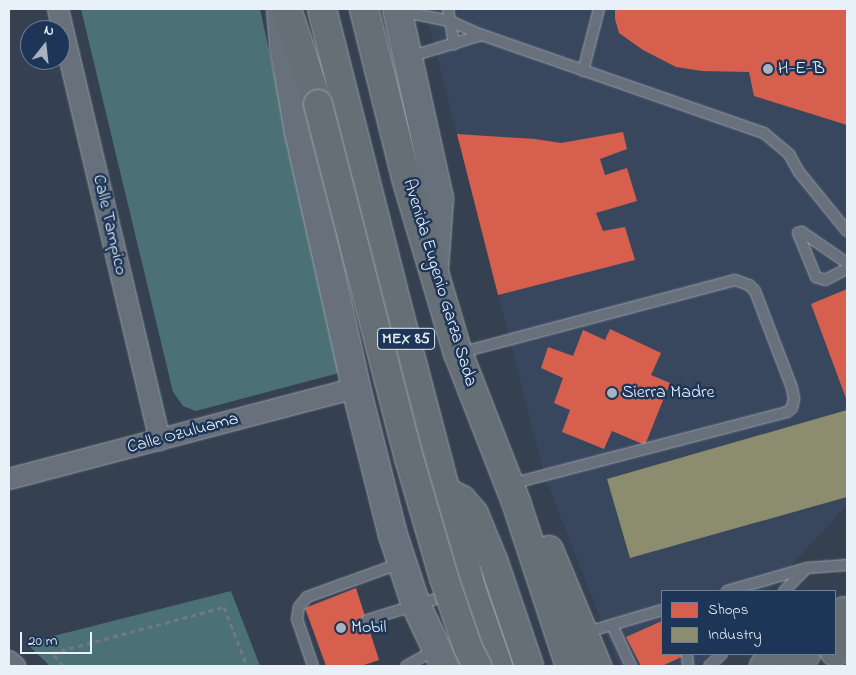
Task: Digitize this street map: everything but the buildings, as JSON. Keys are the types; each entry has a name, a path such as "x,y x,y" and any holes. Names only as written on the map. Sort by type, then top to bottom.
{"main road":[{"path":"282,9 284,46 299,132 356,388 393,535 416,605 440,658"},
{"path":"287,9 318,104 409,458 447,586 468,648 477,666"},
{"name":"MEX 85","path":"322,9 471,588 498,666"},
{"name":"Avenida Eugenio Garza Sada","path":"364,9 406,178 433,274 458,353 516,504 570,666"},
{"path":"398,10 439,198 433,274"},
{"path":"447,492 462,500 474,514 529,666"},
{"path":"516,504 542,533 597,666"},
{"path":"836,651 847,638"},
{"path":"764,666 775,655"},
{"path":"795,666 805,655"},
{"path":"821,666 832,655"}],"street":[{"name":"Calle Tampico","path":"58,9 160,440"},
{"name":"Calle Ozuluama","path":"9,479 356,388"},
{"path":"9,662 15,666"}],"lane":[{"path":"448,9 454,44"},
{"path":"583,71 599,9"},
{"path":"398,10 450,20 482,35 764,132 789,154 799,172 847,230"},
{"path":"408,57 482,35"},
{"path":"847,263 802,232 798,233 816,277 825,280 847,269"},
{"path":"458,353 734,280 749,285 755,291 792,388 794,399 792,408 787,412 516,504"},
{"path":"314,666 297,619 299,607 307,598 402,562"},
{"path":"730,590 806,568 847,565"},
{"path":"785,590 806,568"},
{"path":"367,620 471,588"},
{"path":"583,634 661,610"},
{"path":"612,625 631,666"},
{"path":"304,640 315,637"},
{"path":"709,666 721,655"},
{"path":"406,666 440,658"}],"path":[{"path":"64,666 52,653 224,607 246,666"}],"shaded area":[{"path":"425,9 847,9 847,505 769,590 661,590 661,655 709,655 698,666 619,666 545,477"}],"green space":[{"path":"81,9 260,9 339,373 196,411 183,406 173,392"},
{"path":"231,591 260,666 50,666 26,643"}],"place":[{"name":"H-E-B","path":"768,69"},
{"name":"Sierra Madre","path":"612,393"},
{"name":"Mobil","path":"341,628"}]}
